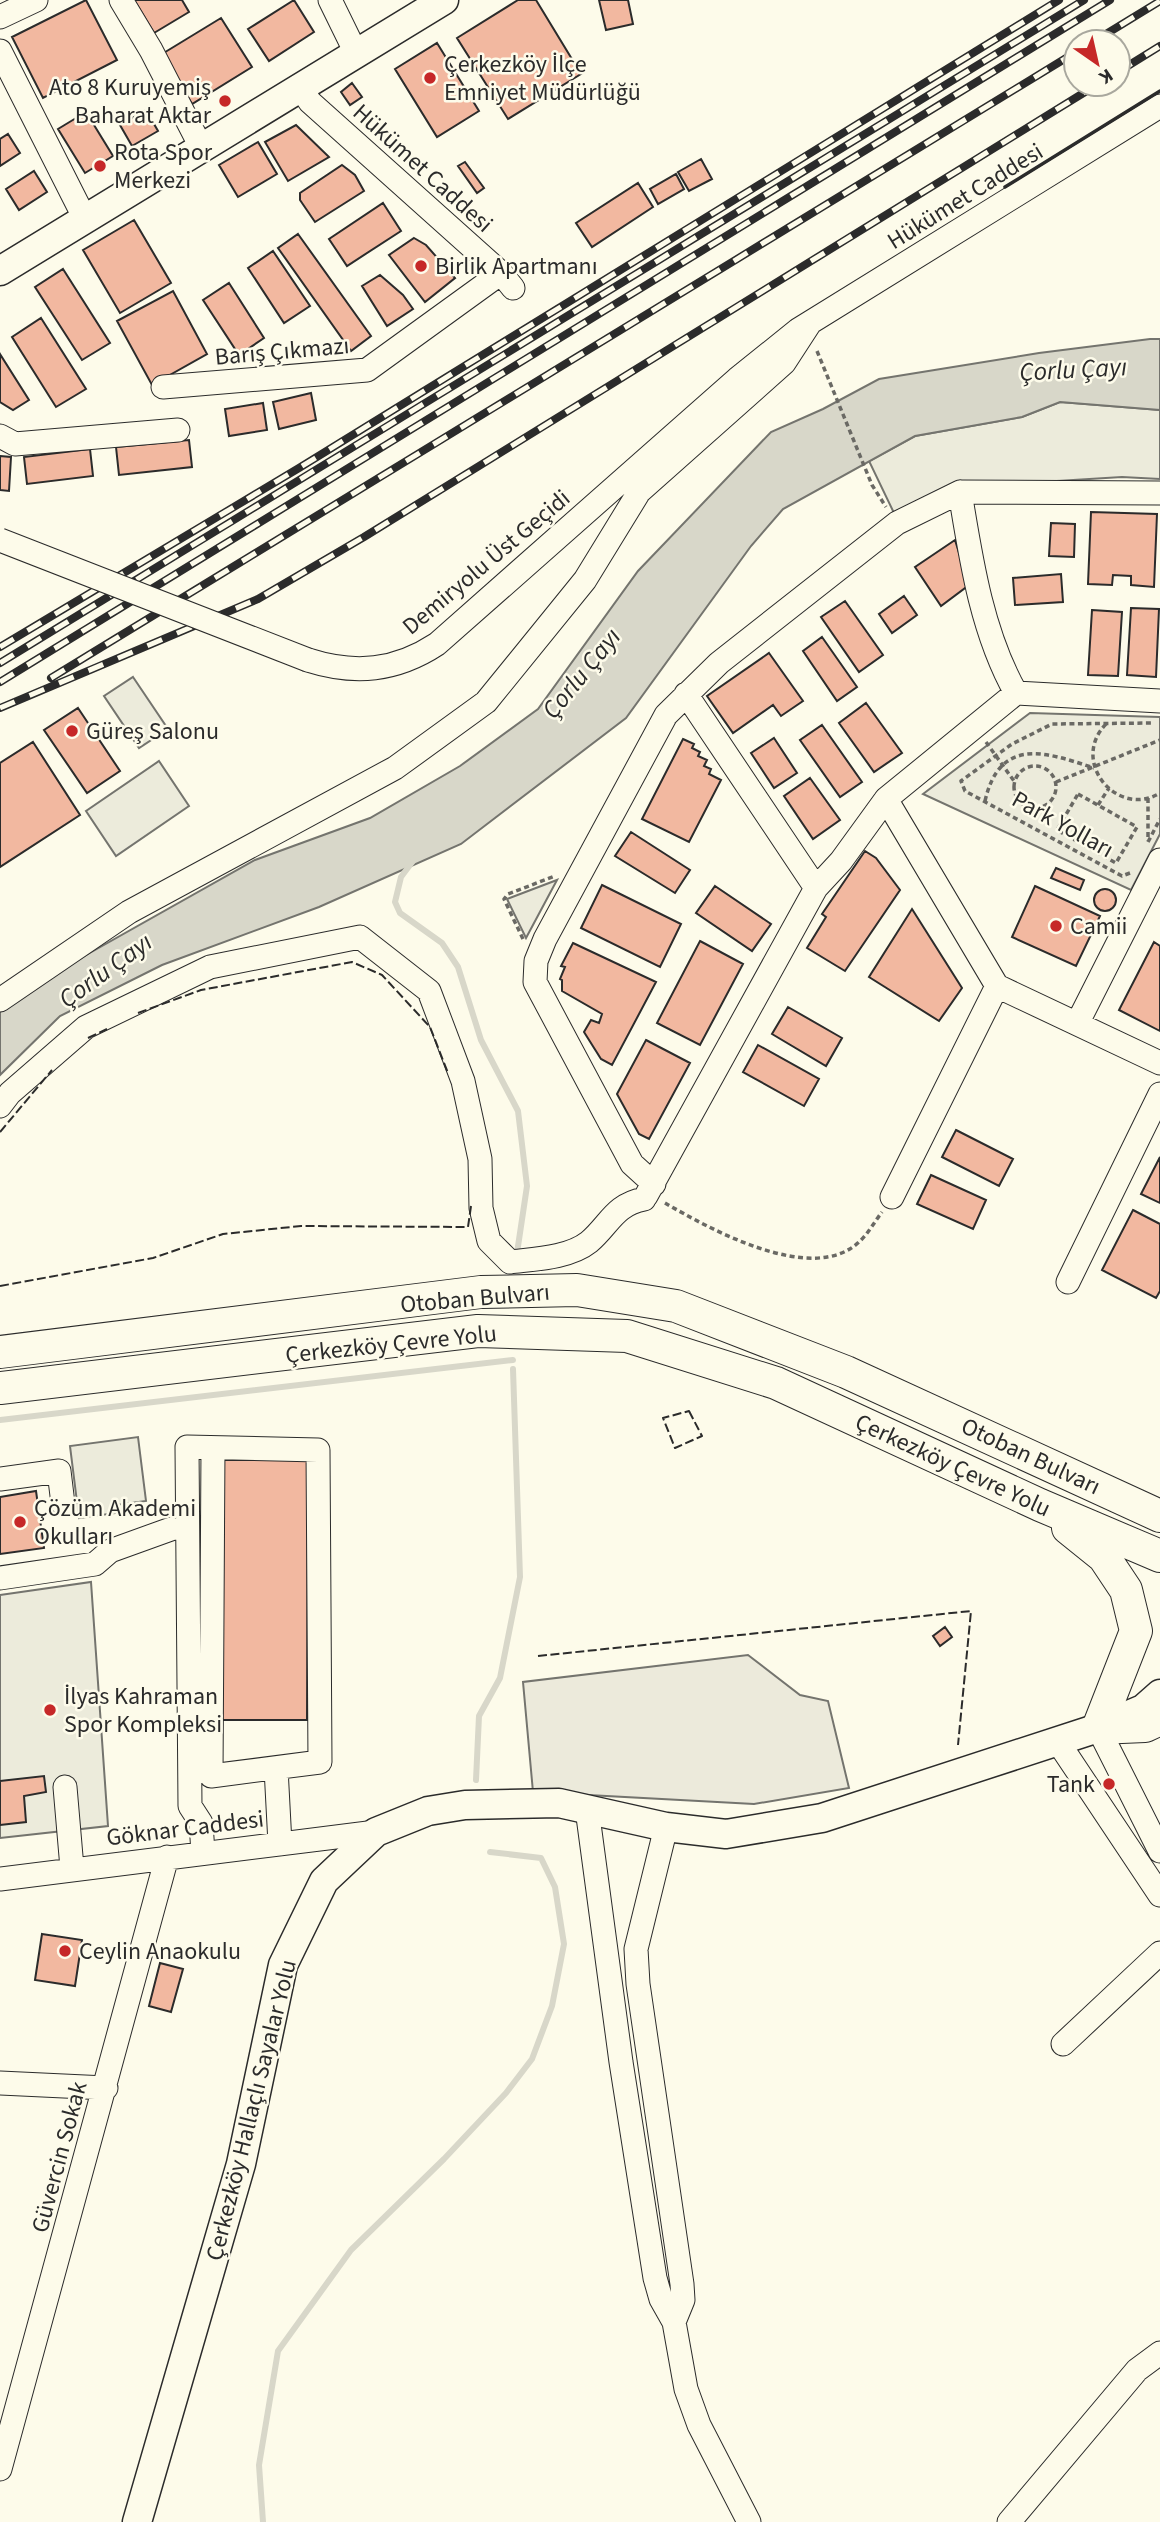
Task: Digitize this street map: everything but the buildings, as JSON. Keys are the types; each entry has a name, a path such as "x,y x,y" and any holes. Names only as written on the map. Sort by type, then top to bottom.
{"highway":[{"name":"Otoban Bulvarı","path":"0,1352 481,1292 578,1290 676,1306 846,1372 1052,1464 1160,1516"},
{"name":"Çerkezköy Çevre Yolu","path":"0,1388 478,1331 627,1336 776,1383 1040,1505 1160,1556"},
{"path":"1052,1464 1160,1495"},
{"path":"1040,1505 1104,1557 1126,1590 1136,1631 1098,1728 1145,1727 1160,1719"}],"main road":[{"path":"0,271 355,51 444,0"},
{"path":"1098,1728 1160,1673"},
{"name":"Çerkezköy Hallaçlı Sayalar Yolu","path":"137,2522 242,2164 283,1965 324,1881 376,1832 428,1811 465,1805 559,1802 666,1827 726,1834 822,1818 1098,1728 1143,1709 1160,1694"}],"street":[{"path":"0,17 36,0"},
{"path":"121,0 151,50 201,147"},
{"path":"330,0 355,51"},
{"path":"0,51 84,217"},
{"name":"Hükümet Caddesi","path":"299,86 310,102 507,280"},
{"name":"Hükümet Caddesi","path":"804,326 1160,106"},
{"name":"Barış Çıkmazı","path":"163,387 367,370 507,280"},
{"path":"0,1000 129,912 395,768 486,702 585,580 639,492 785,363 804,326"},
{"name":"Demiryolu Üst Geçidi","path":"0,541 334,668 380,668 400,664 437,644 737,379 804,326"},
{"path":"0,436 15,444 178,430"},
{"path":"646,1196 632,1164 535,982 536,961 583,864 666,715 719,663 897,523 960,492 1160,494"},
{"path":"960,492 973,568 1000,665 1016,694"},
{"path":"686,694 816,888"},
{"path":"0,1106 10,1093 86,1027 210,967 360,937 429,991 463,1081 480,1159 481,1208 489,1241 510,1262 549,1258 587,1244 625,1203 646,1196 816,888 841,861 886,799 1016,694 1160,701"},
{"path":"886,799 997,986 1160,1063"},
{"path":"1078,1022 1150,851"},
{"path":"892,1197 997,986"},
{"path":"1068,1282 1160,1094"},
{"path":"203,1853 201,1823 190,1806 187,1447 318,1450 320,1762 211,1776 213,1448"},
{"path":"0,1479 60,1471 63,1504"},
{"path":"0,1578 95,1564 110,1551 171,1529"},
{"path":"1098,1728 1160,1851"},
{"path":"1058,1742 1160,1895"},
{"path":"276,1768 280,1844"},
{"path":"65,1787 72,1868"},
{"path":"586,1809 655,2278 661,2299 674,2322 686,2389 699,2425 749,2522"},
{"path":"666,1827 636,1949 638,1984 683,2300 674,2322"},
{"name":"Göknar Caddesi","path":"0,1879 376,1832"},
{"name":"Güvercin Sokak","path":"0,2469 167,1857"},
{"path":"1063,2044 1160,1953"},
{"path":"0,2083 106,2088"},
{"path":"1009,2522 1137,2370 1160,2353"}],"path":[{"path":"827,369 872,485"},
{"path":"1112,719 1095,740 1094,768 1100,781 1134,799 1159,794"},
{"name":"Park Yolları","path":"1132,871 1122,876 965,791 961,781 996,755 1052,724 1160,723"},
{"name":"Park Yolları","path":"985,740 1014,781 1017,799 1028,808 1036,809 1049,803 1054,797 1056,782 1047,770 1033,766 1020,772 1014,781"},
{"name":"Park Yolları","path":"1056,782 1160,740"},
{"name":"Park Yolları","path":"985,801 990,782 1002,764 1022,755 1045,752 1094,768"},
{"name":"Park Yolları","path":"1098,805 1109,788"},
{"name":"Park Yolları","path":"1077,794 1098,805 1137,827 1116,863 1057,830 1077,794"},
{"name":"Park Yolları","path":"1148,797 1150,851"},
{"name":"Park Yolları","path":"1150,851 1160,819"},
{"path":"526,945 504,899 508,894 564,873"},
{"path":"646,1196 712,1230 795,1258 828,1258 859,1243 892,1197"}],"shaded area":[{"path":"1060,402 1160,410 1160,479 1122,477 1009,484 894,513 869,461 915,436 1022,417"},
{"path":"133,677 168,729 139,748 104,696"},
{"path":"1030,713 1160,717 1160,834 1131,890 923,794"},
{"path":"159,761 189,806 116,856 86,811"},
{"path":"557,880 526,938 507,899"},
{"path":"138,1437 146,1501 115,1505 116,1513 79,1518 70,1446"},
{"name":"İlyas Kahraman Spor Kompleksi","path":"91,1582 108,1826 0,1838 0,1595"},
{"path":"748,1655 800,1695 828,1701 849,1788 754,1804 533,1792 523,1682"}],"water":[{"name":"Çorlu Çayı","path":"1160,339 1160,410 1060,402 1022,417 915,436 783,509 751,546 626,718 461,844 319,907 162,965 60,1016 0,1075 0,1012 47,977 255,860 370,818 460,766 538,709 638,571 771,432 823,409 879,379 1039,353"}],"waterway":[{"path":"413,861 401,877 395,902 400,913 442,943 458,967 481,1040 518,1111 527,1186 517,1253"},
{"path":"0,1420 513,1360"},
{"path":"476,1780 479,1716 500,1678 520,1577 513,1369"},
{"path":"263,2522 259,2465 278,2351 351,2250 444,2159 506,2093 532,2059 552,2006 564,1944 555,1887 541,1858 490,1852"}],"railway":[{"path":"0,647 299,468 1059,0"},
{"path":"0,663 1084,0"},
{"path":"0,682 1110,0"},
{"path":"1116,28 1160,1"},
{"path":"1132,63 1160,46"},
{"path":"51,678 1062,61"},
{"path":"0,708 258,599 364,537 1075,98"}],"fence":[{"path":"138,1013 201,990 352,962 382,975 430,1027 448,1073"},
{"path":"88,1038 107,1029"},
{"path":"0,1132 52,1070"},
{"path":"0,1286 153,1258 223,1234 301,1226 468,1227 471,1206"},
{"path":"689,1411 702,1436 675,1448 663,1418 689,1411"},
{"path":"538,1656 971,1611 958,1745"}],"wall":[{"path":"1005,187 1160,91"}],"place":[{"name":"Çerkezköy İlçe Emniyet Müdürlüğü","path":"430,78"},
{"name":"Ato 8 Kuruyemiş Baharat Aktar","path":"225,101"},
{"name":"Rota Spor Merkezi","path":"100,166"},
{"name":"Birlik Apartmanı","path":"421,266"},
{"name":"Güreş Salonu","path":"72,731"},
{"name":"Camii","path":"1056,926"},
{"name":"Çözüm Akademi Okulları","path":"20,1522"},
{"name":"İlyas Kahraman Spor Kompleksi","path":"50,1710"},
{"name":"Tank","path":"1109,1784"},
{"name":"Ceylin Anaokulu","path":"65,1951"}]}
